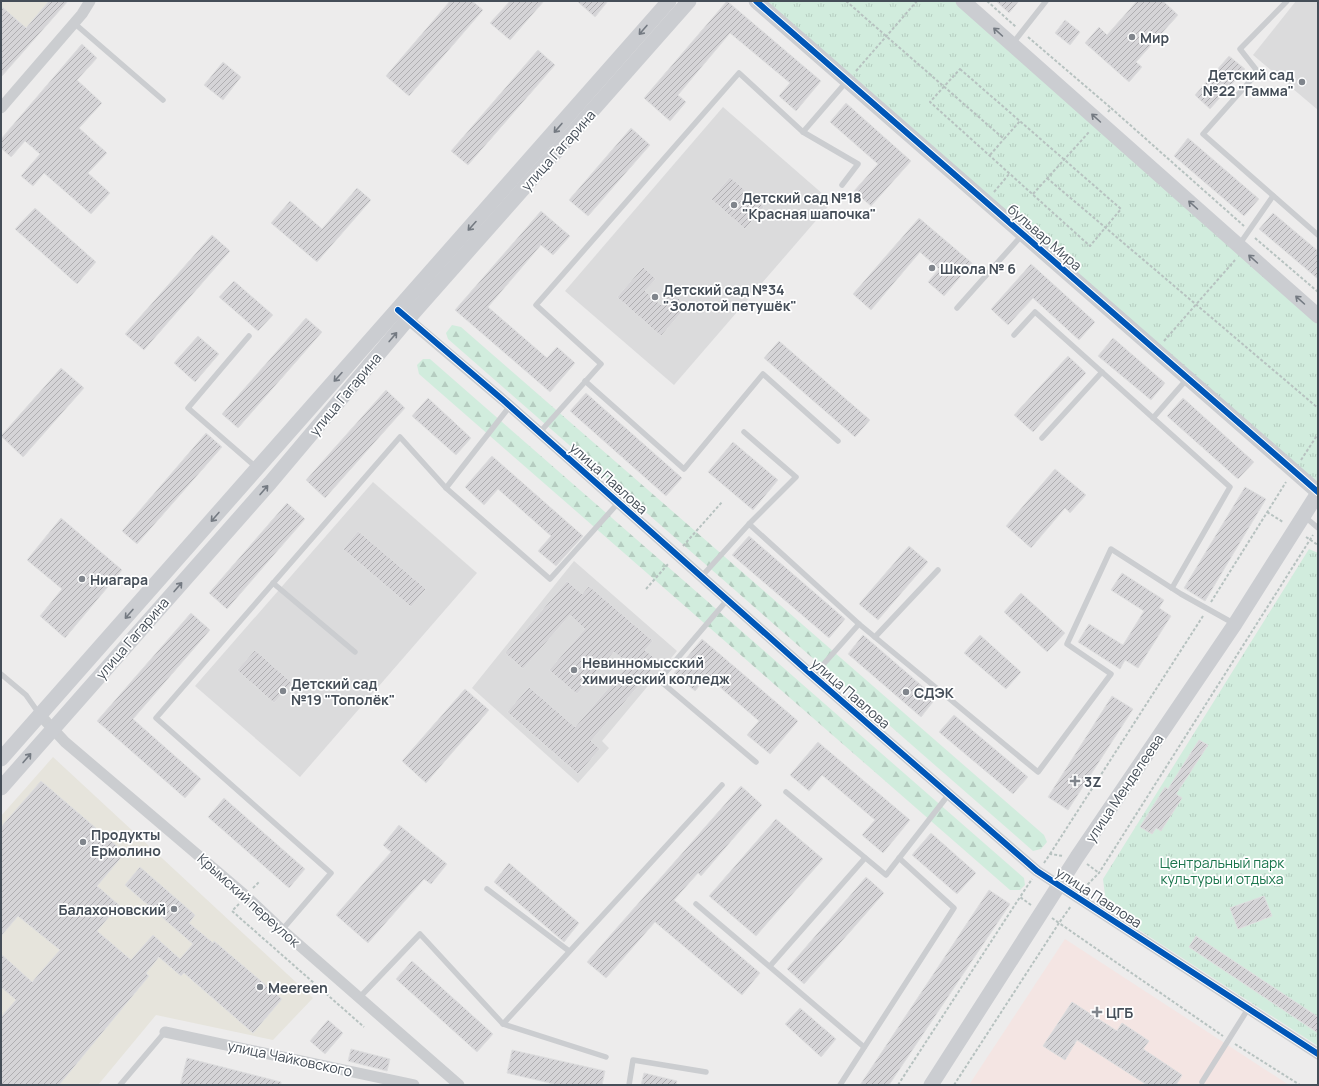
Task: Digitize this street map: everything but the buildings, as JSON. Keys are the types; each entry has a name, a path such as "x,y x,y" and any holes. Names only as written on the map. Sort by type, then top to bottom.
{"main road":[{"name":"улица Гагарина","path":"1,788 265,489 403,315 669,1"},
{"name":"улица Гагарина","path":"1,759 257,468 403,315 689,1"},
{"name":"бульвар Мира","path":"756,1 1318,492"},
{"path":"963,1 1318,316"},
{"name":"улица Менделеева","path":"931,1085 1059,884 1235,624 1318,492"}],"street":[{"path":"1,108 74,23 90,1"},
{"name":"улица Павлова","path":"403,315 540,432 813,676 1037,872 1059,884 1318,1054"},
{"name":"Крымский переулок","path":"40,715 52,729 246,896 282,930 460,1085"},
{"name":"улица Чайковского","path":"165,1032 414,1085"}],"lane":[{"path":"1012,44 1046,1"},
{"path":"1287,1 1240,49 1258,72 1203,134 1318,235"},
{"path":"74,23 163,100"},
{"path":"540,432 601,364 536,304 739,73 803,132 858,164 842,185"},
{"path":"803,132 848,81"},
{"path":"1241,248 1250,231 1273,196"},
{"path":"957,308 1023,234"},
{"path":"1014,335 1035,312 1230,487 1172,588"},
{"path":"249,336 188,408 257,468"},
{"path":"1042,438 1102,372"},
{"path":"585,381 684,469 763,374 838,441"},
{"path":"1153,418 1188,378"},
{"path":"446,488 510,406"},
{"path":"702,576 749,524 796,477 744,432"},
{"path":"282,930 332,873 156,718 400,437 446,488 550,579 619,502"},
{"path":"1304,516 1318,528"},
{"path":"749,524 859,624 1038,772 1111,674 1067,644 1111,549 1172,588 1235,624"},
{"path":"875,637 938,570"},
{"path":"273,583 355,652"},
{"path":"728,599 659,680 756,762"},
{"path":"813,676 859,624"},
{"path":"1,674 26,695 40,715"},
{"path":"502,1024 722,785"},
{"path":"786,792 886,875 949,794"},
{"path":"770,966 865,858"},
{"path":"840,1085 954,908 899,858"},
{"path":"487,889 569,951"},
{"path":"696,904 864,1047"},
{"path":"359,998 420,934 502,1024 606,1057"},
{"path":"1202,1082 1248,1009"},
{"path":"120,1085 165,1032"},
{"path":"629,1085 633,1060 706,1072"}],"path":[{"path":"846,1 1004,140"},
{"path":"848,81 917,1"},
{"path":"987,1 1111,108 1318,292"},
{"path":"960,68 1020,121 1121,210 1090,246 930,102 960,68"},
{"path":"1033,194 1111,108"},
{"path":"990,155 1020,121"},
{"path":"986,202 1010,173"},
{"path":"1047,178 1318,408"},
{"path":"1156,350 1196,305 1241,248 1256,236"},
{"path":"1050,854 1318,434"},
{"path":"1099,873 1310,539 1318,545"},
{"path":"898,1085 1020,897"},
{"path":"232,911 364,1027"},
{"path":"954,1085 1059,923 1229,1040 1300,1085"}],"shaded area":[{"path":"1,1 67,1 1,77"},
{"name":"Детский сад №22 \"Гамма\"","path":"1296,1 1318,1 1318,110 1253,55"},
{"path":"723,107 832,202 674,385 565,291"},
{"path":"373,482 477,573 300,777 195,686"},
{"name":"Невинномысский химический колледж","path":"574,561 677,651 602,741 609,748 578,783 472,688"},
{"path":"53,757 313,998 273,1040 156,1015 98,1085 1,1085 1,816"},
{"name":"ЦГБ","path":"1065,939 1289,1085 969,1085"}],"green space":[{"path":"756,1 963,1 1318,316 1318,492"},
{"path":"452,325 461,327 1044,835 1047,842 1041,849 1033,851 448,339 446,333"},
{"path":"423,359 430,359 1024,878 1025,885 1020,890 1010,890 419,374 417,365"},
{"name":"Центральный парк культуры и отдыха","path":"1309,549 1318,553 1318,1046 1113,913 1105,895 1103,879"}],"cycle path":[{"path":"756,1 1318,492"},
{"path":"398,310 503,400 813,676 1037,871 1318,1054"}],"place":[{"name":"Мир","path":"1132,37"},
{"name":"Детский сад №22 \"Гамма\"","path":"1302,82"},
{"name":"Детский сад №18 \"Красная шапочка\"","path":"734,205"},
{"name":"Школа № 6","path":"932,268"},
{"name":"Детский сад №34 \"Золотой петушёк\"","path":"655,297"},
{"name":"Ниагара","path":"82,579"},
{"name":"Невинномысский химический колледж","path":"574,670"},
{"name":"Детский сад №19 \"Тополёк\"","path":"283,691"},
{"name":"СДЭК","path":"906,692"},
{"name":"3Z","path":"1075,781"},
{"name":"Продукты Ермолино","path":"83,842"},
{"name":"Балахоновский","path":"174,909"},
{"name":"Meereen","path":"260,987"},
{"name":"ЦГБ","path":"1097,1012"}]}
